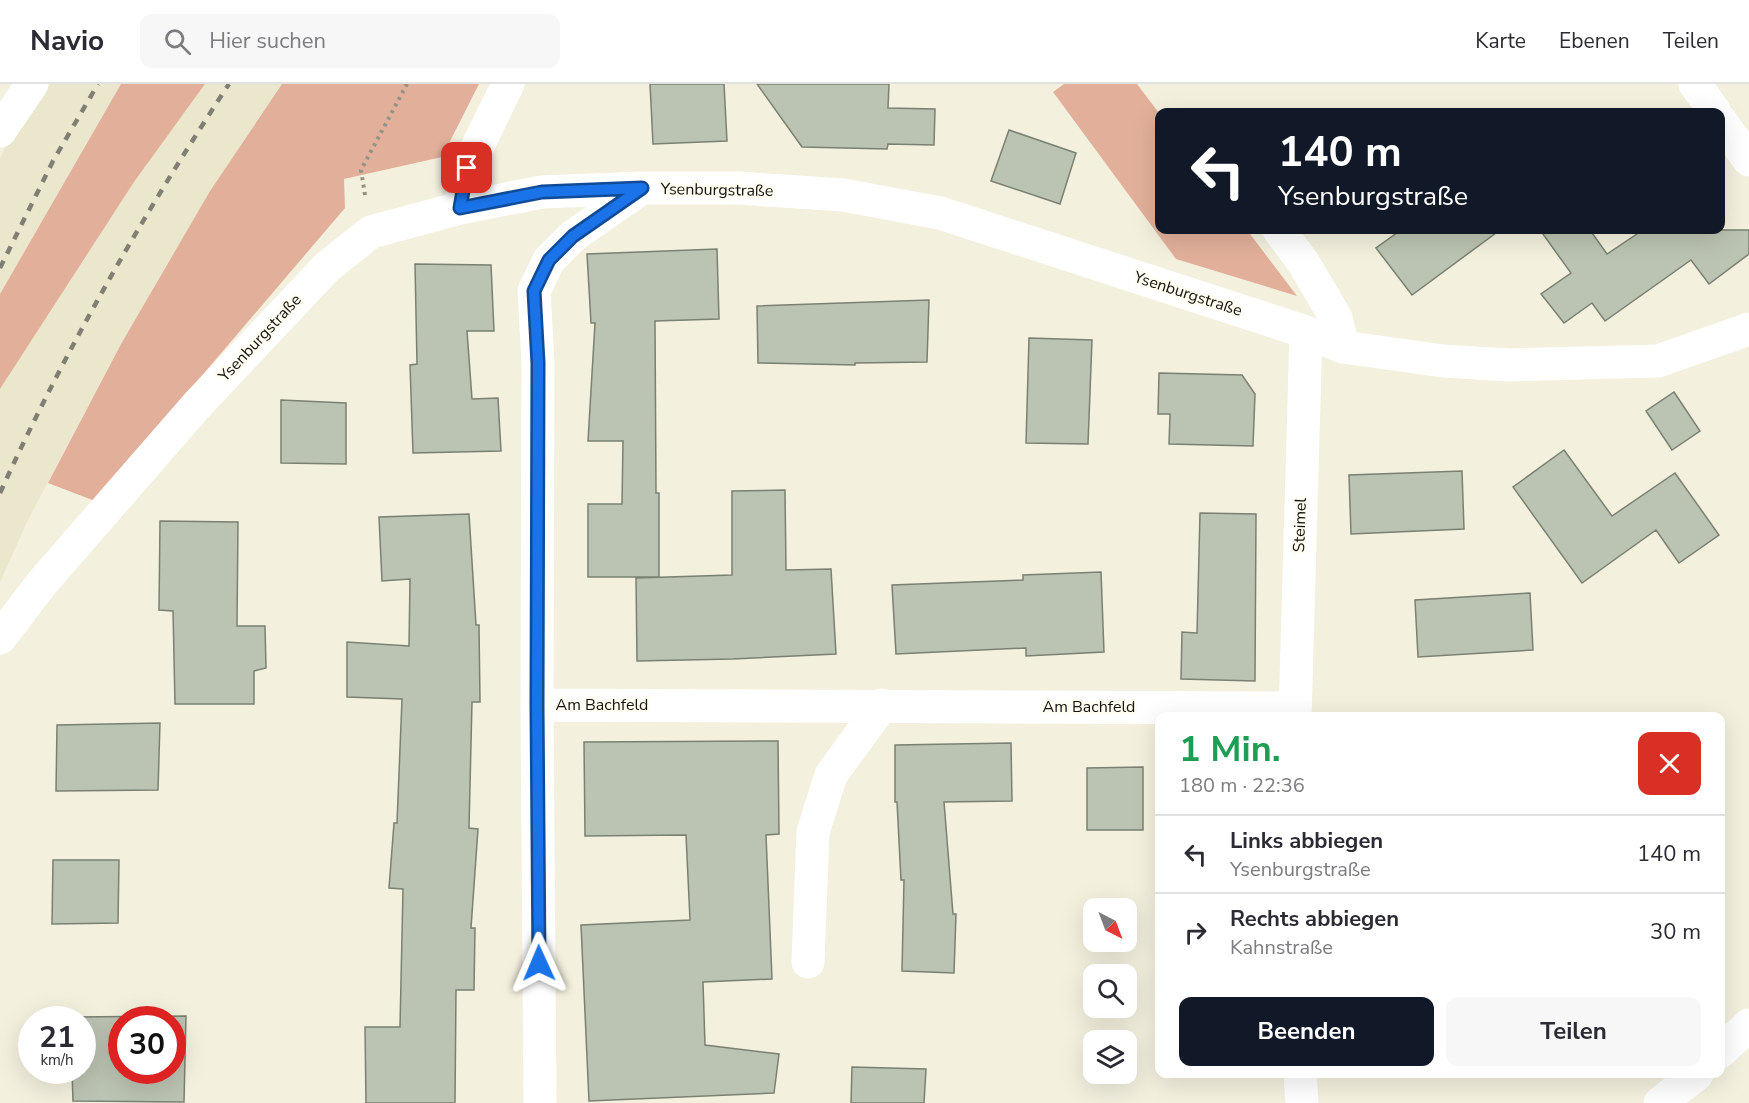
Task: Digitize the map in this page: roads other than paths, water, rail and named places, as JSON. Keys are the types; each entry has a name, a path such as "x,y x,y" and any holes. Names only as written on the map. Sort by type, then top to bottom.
{"street":[{"path":"0,131 32,84"},
{"path":"460,208 467,168 508,84"},
{"path":"1695,84 1712,108"},
{"path":"1725,127 1749,160"},
{"path":"540,1103 537,705 538,363 534,291 549,260 573,236 642,188"},
{"name":"Ysenburgstraße","path":"0,638 42,584 253,344 327,267 371,232 460,208 542,192 642,188 738,188 843,195 940,213 1306,332 1343,347 1443,361 1509,365 1658,361 1749,329"},
{"path":"1282,234 1303,262 1336,318 1343,347"},
{"name":"Steimel","path":"1295,712 1306,332"},
{"name":"Am Bachfeld","path":"537,705 882,705 1295,712"},
{"path":"808,963 813,832 831,775 882,705"},
{"path":"1725,1047 1749,1025"},
{"path":"1300,1078 1302,1103"},
{"path":"1660,1103 1692,1078"}],"railway":[{"path":"0,268 53,161 98,84"},
{"path":"0,493 78,335 166,183 229,84"}]}
